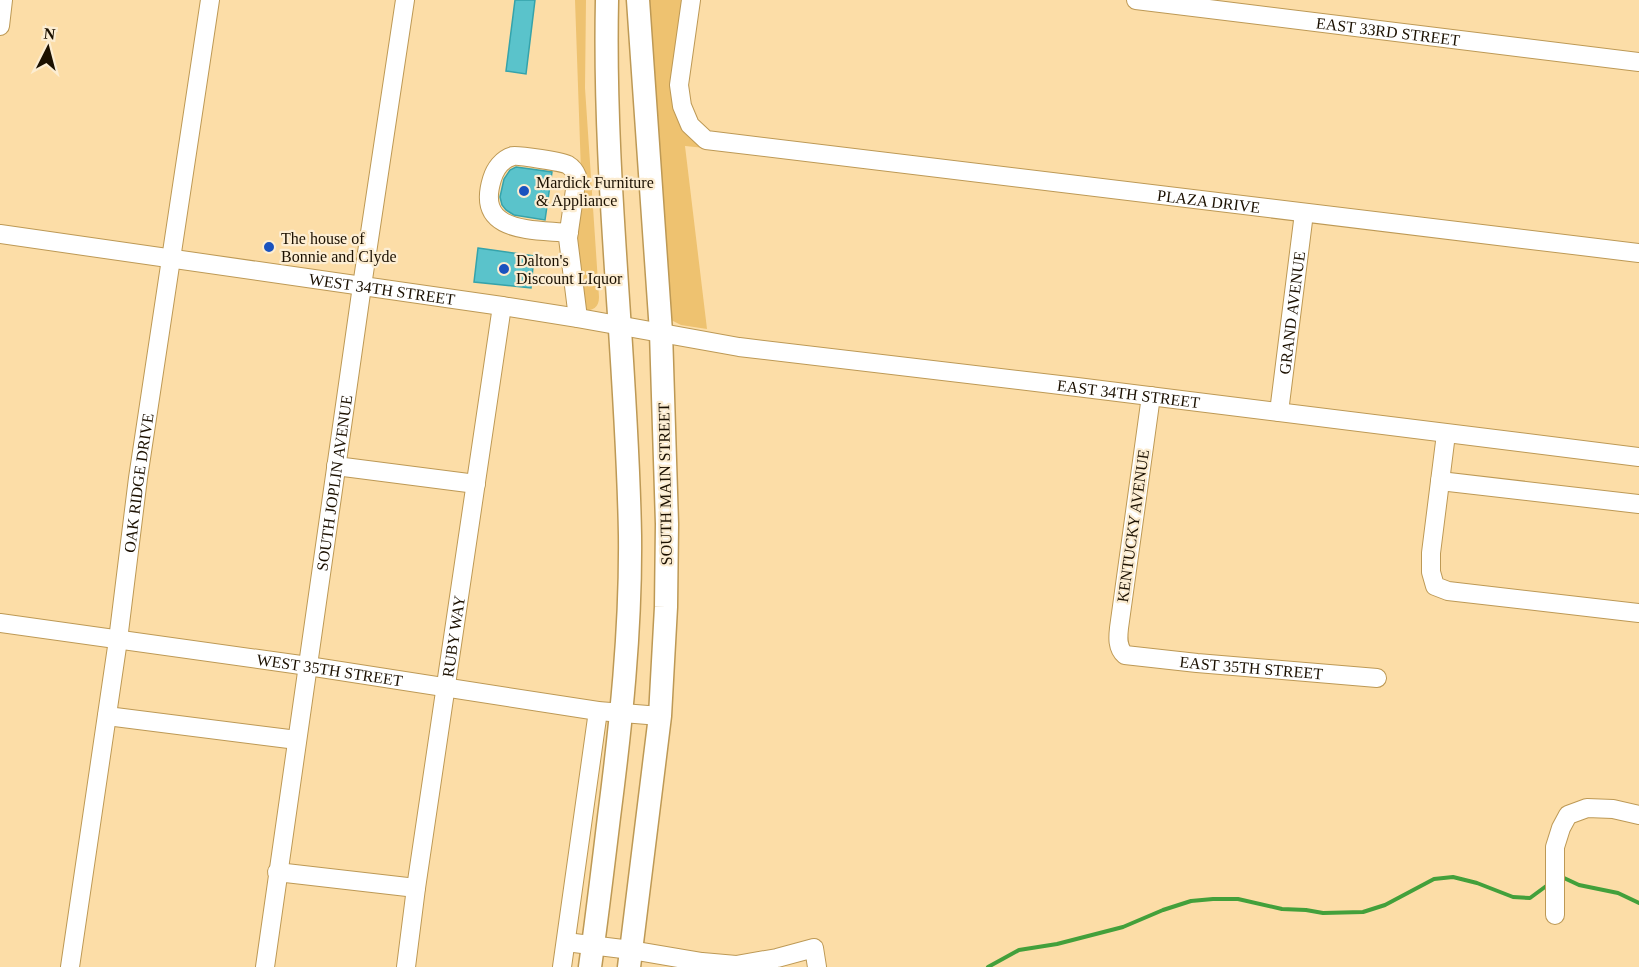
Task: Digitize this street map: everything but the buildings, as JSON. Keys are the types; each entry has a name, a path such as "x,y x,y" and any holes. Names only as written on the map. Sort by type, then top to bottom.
{"main road":[{"path":"590,967 622,712 630,537 609,161 607,0"},
{"name":"SOUTH MAIN STREET","path":"630,959 660,716 666,607 667,524 661,332 638,0"}],"street":[{"path":"0,26 3,0"},
{"name":"OAK RIDGE DRIVE","path":"70,967 118,640 138,478 210,0"},
{"name":"SOUTH JOPLIN AVENUE","path":"265,967 405,0"},
{"name":"PLAZA DRIVE","path":"691,0 679,85 682,106 690,125 706,140 1639,253"},
{"name":"EAST 33RD STREET","path":"1136,0 1639,62"},
{"path":"569,232 520,228 506,224 491,212 488,201 489,188 497,167 514,155 567,164 577,176 569,232 568,238 578,318"},
{"name":"GRAND AVENUE","path":"1279,412 1304,213"},
{"name":"WEST 34TH STREET","path":"0,234 502,306 619,326"},
{"name":"RUBY WAY","path":"406,967 502,306"},
{"name":"EAST 34TH STREET","path":"619,326 739,347 1639,457"},
{"name":"KENTUCKY AVENUE","path":"1125,655 1120,649 1119,634 1151,396"},
{"path":"1446,434 1431,553 1431,572 1435,586 1448,591 1639,613"},
{"path":"336,466 476,484"},
{"path":"1440,481 1639,504"},
{"name":"WEST 35TH STREET","path":"0,623 308,666 598,711 660,716"},
{"name":"EAST 35TH STREET","path":"1125,655 1377,678"},
{"path":"562,967 598,711"},
{"path":"107,716 297,740"},
{"path":"1555,915 1555,847 1568,815 1587,808 1613,809 1639,815"},
{"path":"277,872 416,888"},
{"path":"566,942 593,945 630,959 736,965 777,958 814,948 817,967"}],"shaded area":[{"path":"575,0 586,0 585,88 599,297 595,308 582,312 573,235 581,172"},
{"path":"644,0 685,0 675,65 705,148 685,146 707,329 681,325 669,319"}],"waterway":[{"path":"988,967 1019,950 1057,944 1123,927 1191,901 1238,899 1282,909 1323,913 1363,912 1385,905 1434,879 1453,877 1477,883 1513,897 1530,898 1549,884"},
{"path":"1561,879 1618,893 1639,903"}],"place":[{"name":"Mardick Furniture & Appliance","path":"524,191"},
{"name":"The house of Bonnie and Clyde","path":"269,247"},
{"name":"Dalton's Discount LIquor","path":"504,269"}]}
